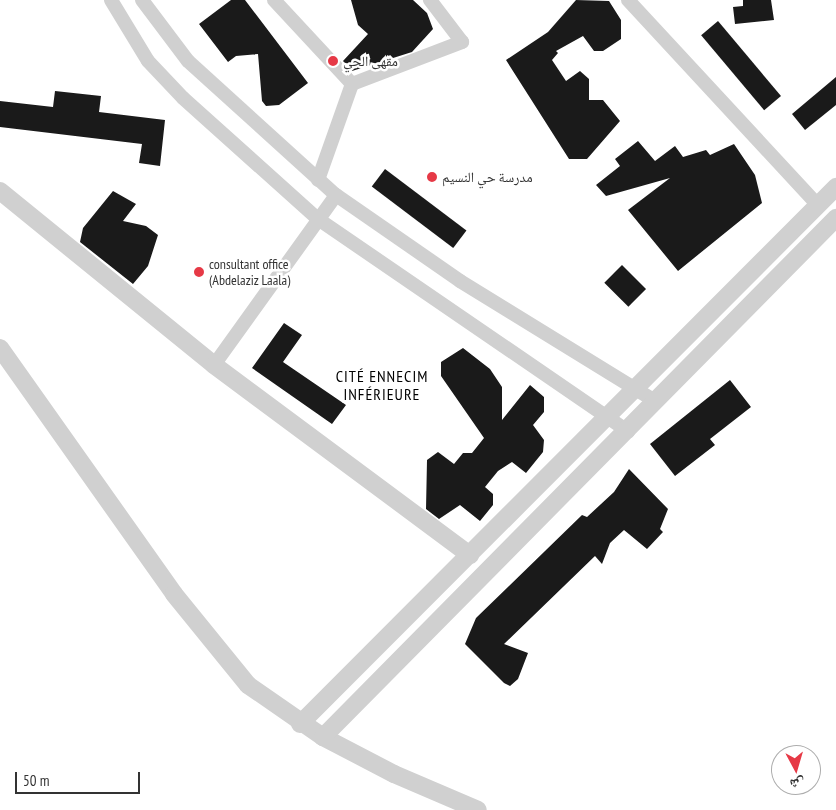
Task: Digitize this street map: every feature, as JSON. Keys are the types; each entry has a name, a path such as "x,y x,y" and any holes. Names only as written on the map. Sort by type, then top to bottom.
{"street":[{"path":"110,0 148,61 183,98 318,219 628,430"},
{"path":"142,0 188,61 336,195 460,281 655,401"},
{"path":"274,0 352,84"},
{"path":"318,180 352,84 462,42 430,0"},
{"path":"628,0 827,195 828,204 836,211"},
{"path":"0,191 214,365 492,566"},
{"path":"214,365 336,195"},
{"path":"300,724 827,195"},
{"path":"323,738 836,218"},
{"path":"804,219 815,224 818,236"},
{"path":"0,348 209,642 248,685 300,724 323,738 394,774 478,810"}],"building":[{"path":"231,0 245,0 308,83 279,105 266,106 262,101 258,54 236,56 228,62 199,24"},
{"path":"351,0 413,0 427,13 433,29 412,52 352,71 343,61 368,34 358,25"},
{"path":"576,0 609,1 621,20 621,39 603,51 594,51 583,36 556,51 558,53 552,60 566,81 580,71 589,79 589,100 603,100 620,121 587,159 569,159 506,60 548,32"},
{"path":"743,0 771,0 774,20 735,24 733,7 743,6"},
{"path":"718,21 781,96 764,110 701,35"},
{"path":"836,77 836,105 805,130 792,114"},
{"path":"55,91 101,96 99,112 165,120 160,166 139,163 142,144 0,127 0,101 53,107"},
{"path":"638,141 655,161 675,146 683,157 706,150 710,155 734,144 755,175 762,203 678,271 628,210 670,178 606,196 596,185 620,166 615,159"},
{"path":"385,169 466,230 453,248 372,187"},
{"path":"113,191 136,204 123,221 146,226 158,235 148,266 133,284 80,242 83,228"},
{"path":"622,265 646,289 628,307 604,283"},
{"path":"284,323 302,335 283,362 346,405 332,424 252,368"},
{"path":"463,348 490,369 502,387 502,420 530,385 544,397 544,412 533,425 544,440 543,452 526,473 512,462 498,471 485,487 493,494 493,505 480,521 460,505 439,519 426,509 427,460 438,452 454,464 463,453 472,453 484,438 441,376 441,362"},
{"path":"730,380 751,407 710,439 715,445 675,476 650,444"},
{"path":"629,469 668,509 660,529 663,532 647,549 624,530 610,543 602,564 595,556 504,644 528,653 518,679 510,686 504,683 465,644 476,618 582,515 587,517 614,492"}],"place":[{"name":"مقهى الحي","path":"333,61"},
{"name":"مدرسة حي النسيم","path":"432,177"},
{"name":"consultant office (Abdelaziz Laala)","path":"199,272"}],"district":[{"name":"CITÉ ENNECIM INFÉRIEURE","path":"382,385"}]}
